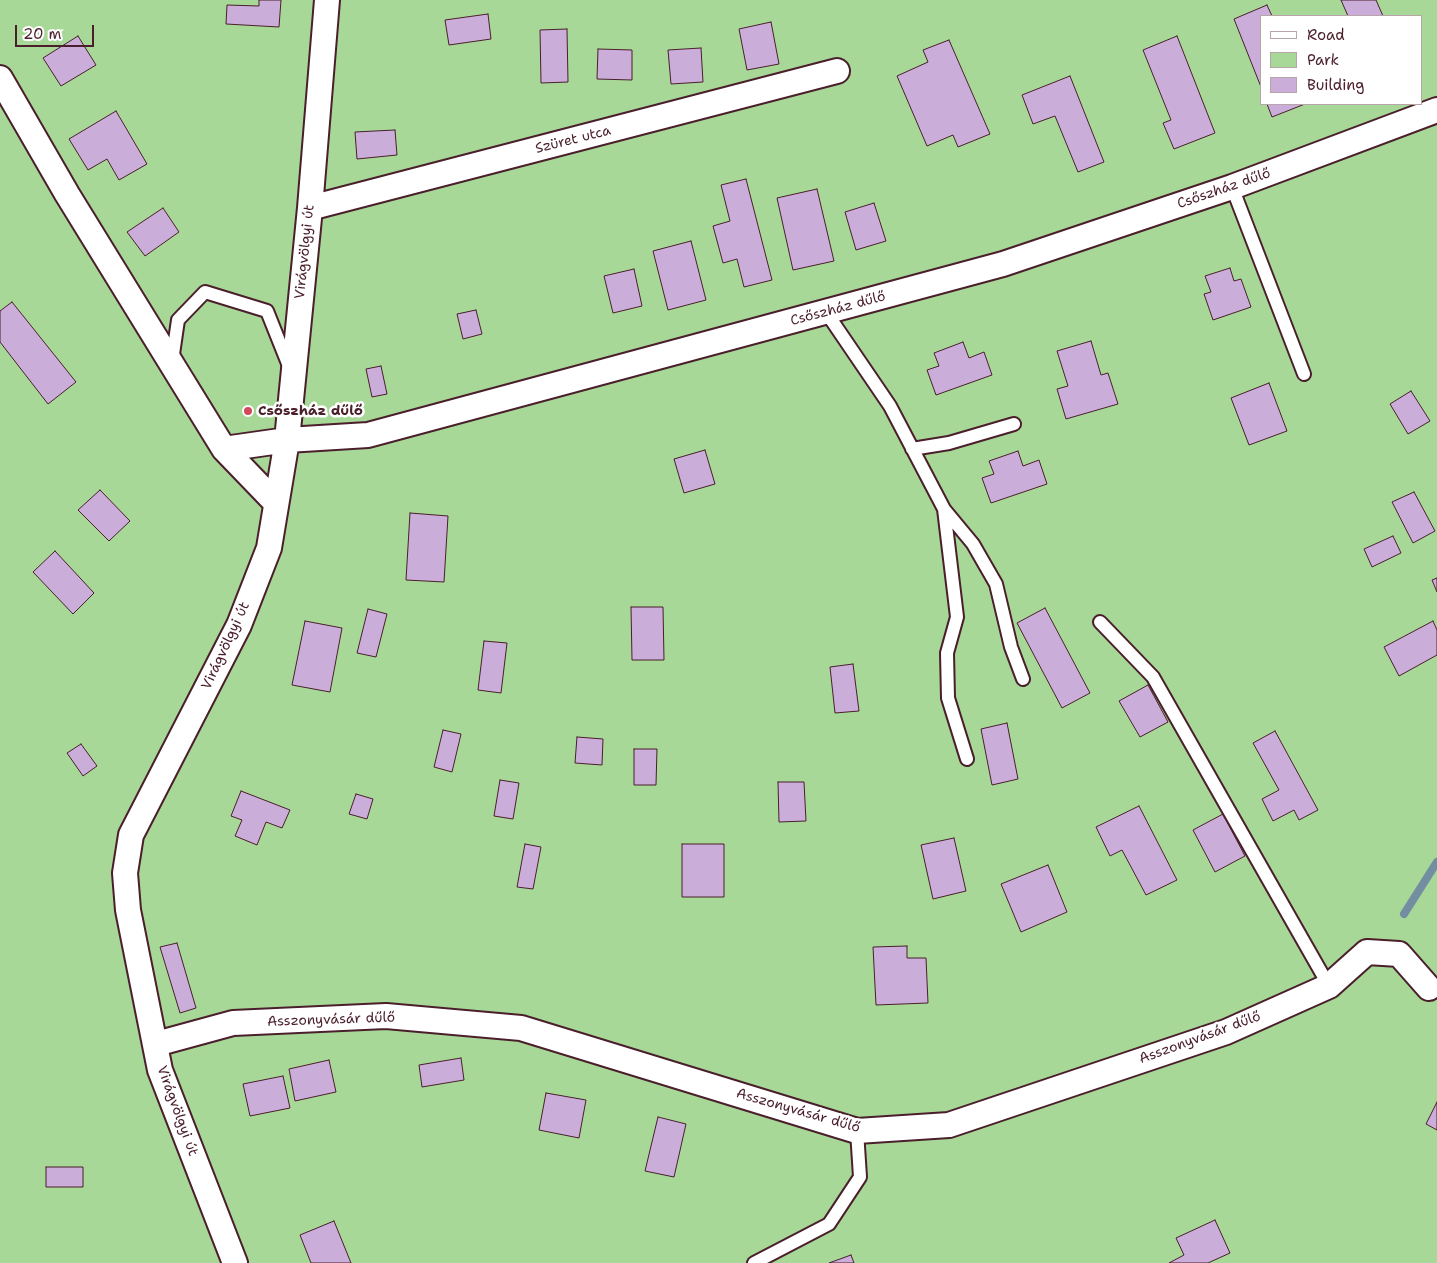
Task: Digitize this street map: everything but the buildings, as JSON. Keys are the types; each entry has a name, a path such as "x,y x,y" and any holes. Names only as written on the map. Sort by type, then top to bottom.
{"street":[{"name":"Virágvölgyi út","path":"235,1263 160,1070 128,910 125,874 131,835 239,625 268,548 287,440 310,208 327,0"},
{"name":"Szüret utca","path":"310,208 837,72"},
{"path":"0,78 67,194 224,449 276,503"},
{"name":"Csőszház dűlő","path":"224,449 287,440 368,435 1002,264 1232,188 1437,110"},
{"name":"Asszonyvásár dűlő","path":"156,1044 233,1023 377,1016 521,1028 857,1131 949,1125 1226,1032 1329,986 1367,952 1399,954 1429,988"}],"lane":[{"path":"1232,188 1304,374"},
{"path":"171,363 178,320 205,292 267,311 293,376"},
{"path":"826,312 890,406 944,510 973,544 996,584 1011,647 1023,679"},
{"path":"912,449 949,443 1014,424"},
{"path":"944,510 957,617 947,653 948,698 967,759"},
{"path":"1100,622 1153,677 1329,986"},
{"path":"754,1263 829,1224 860,1177 857,1131"}],"green space":[{"path":"0,0 1437,0 1437,1263 0,1263"}],"waterway":[{"path":"1404,914 1437,862"}],"place":[{"name":"Csőszház dűlő","path":"248,411"}]}
